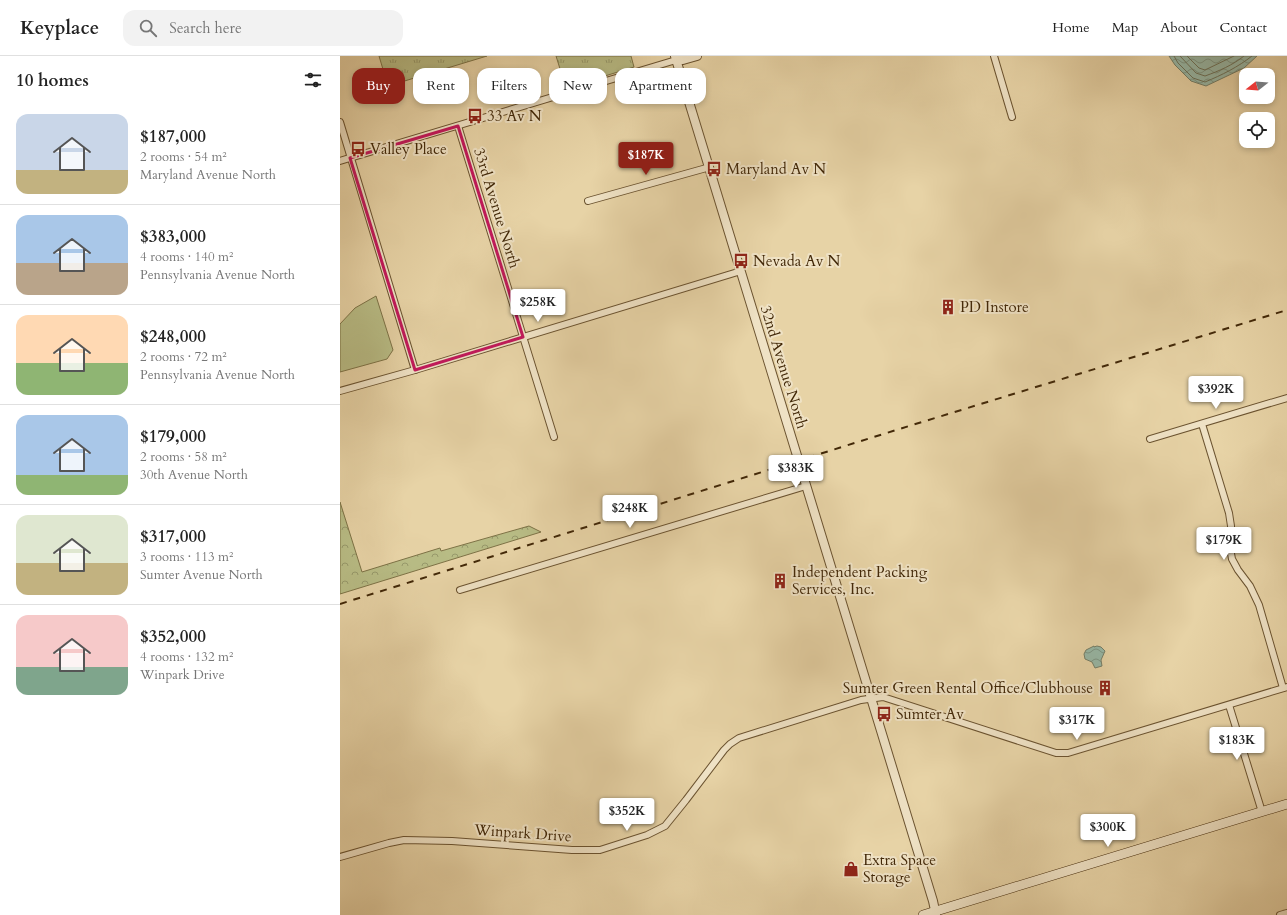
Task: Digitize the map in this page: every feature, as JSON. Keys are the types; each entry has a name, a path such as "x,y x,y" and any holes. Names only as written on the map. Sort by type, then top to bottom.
{"main road":[{"path":"923,915 936,913 1287,804"}],"street":[{"path":"340,161 676,58 683,60 698,56"},
{"path":"994,56 1012,117"},
{"name":"32nd Avenue North","path":"676,58 936,913"},
{"path":"340,122 415,370"},
{"name":"33rd Avenue North","path":"458,126 554,437"},
{"path":"588,201 710,167"},
{"path":"340,391 415,370 741,271"},
{"path":"1150,439 1287,398"},
{"path":"1202,424 1229,513 1231,526 1230,548 1232,558 1238,570 1250,586 1259,605 1285,687"},
{"path":"460,590 806,486"},
{"name":"Winpark Drive","path":"340,857 404,840 452,841 572,850 600,850 647,835 665,826 724,750 739,738 871,698 883,697 1056,752 1068,753 1285,687"},
{"path":"1229,705 1262,812"},
{"path":"1280,915 1287,913"}],"highlighted area":[{"path":"458,126 523,337 415,370 350,158"}],"green space":[{"path":"379,56 487,56 447,68 413,68 413,78 405,81 405,68 383,68"},
{"path":"556,56 631,56 634,67 615,68 615,73 607,75 607,68 560,68"},
{"path":"376,296 393,350 387,359 340,372 340,324 355,308"},
{"path":"340,502 362,572 440,548 441,551 529,526 541,532 340,594"}],"water":[{"path":"1169,56 1257,56 1244,68 1239,68 1239,70 1206,86 1191,81 1175,65"},
{"path":"1094,646 1101,647 1105,651 1101,660 1102,666 1095,668 1092,662 1085,659 1084,654 1086,650"}],"railway":[{"path":"340,604 909,426 1287,310"}],"place":[{"name":"33 Av N","path":"475,116"},
{"name":"Valley Place","path":"358,149"},
{"name":"Maryland Av N","path":"714,169"},
{"name":"Nevada Av N","path":"741,261"},
{"name":"PD Instore","path":"948,307"},
{"name":"Independent Packing Services, Inc.","path":"780,581"},
{"name":"Sumter Green Rental Office/Clubhouse","path":"1105,688"},
{"name":"Sumter Av","path":"884,714"},
{"name":"Extra Space Storage","path":"851,869"}]}
